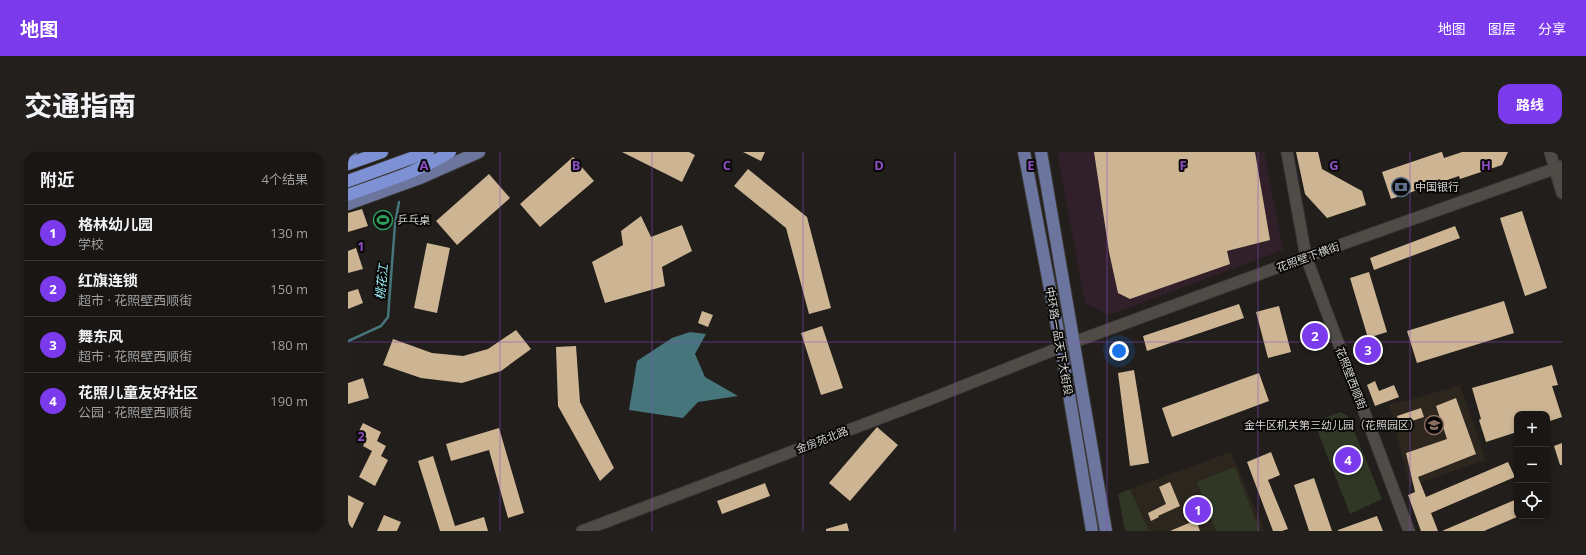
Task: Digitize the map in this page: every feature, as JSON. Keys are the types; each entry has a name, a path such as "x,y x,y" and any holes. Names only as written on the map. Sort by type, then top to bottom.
{"highway":[{"path":"348,164 382,152"},
{"path":"348,181 428,152"},
{"path":"348,195 394,179 437,160 450,152"}],"main road":[{"path":"462,159 474,152"},
{"path":"348,204 420,178 479,152"},
{"name":"中环路一品天下大街段","path":"1024,152 1061,347 1092,531"},
{"name":"中环路一品天下大街段","path":"1040,152 1106,531"}],"street":[{"name":"花照壁西顺街","path":"1287,152 1306,257 1409,531"},
{"path":"1550,152 1559,168 1562,193"},
{"name":"花照壁下横街","path":"1061,347 1306,257 1559,168"},
{"name":"金房苑北路","path":"582,531 1061,347"}],"shaded area":[{"path":"1057,152 1264,152 1283,250 1109,315 1085,303"},
{"name":"金牛区机关第三幼儿园（花照园区）","path":"1460,385 1486,460 1410,486 1389,404 1403,402"},
{"path":"1231,452 1265,531 1149,531 1130,489"}],"green space":[{"path":"1340,412 1348,416 1382,499 1350,514 1314,422"},
{"path":"1235,467 1260,531 1216,531 1197,482"},
{"path":"1130,489 1149,531 1125,531 1118,494"}],"water":[{"path":"690,332 706,334 695,354 705,377 738,396 698,402 683,418 629,410 637,361 672,338"}],"building":[{"path":"622,152 689,152 695,155 682,182"},
{"path":"743,152 765,152 761,161"},
{"path":"1094,152 1255,152 1270,240 1227,251 1230,264 1130,299 1118,293 1109,252"},
{"path":"1296,152 1318,152 1322,169 1362,191 1366,205 1327,218 1305,194"},
{"path":"1441,152 1444,158 1462,152 1508,152 1502,165 1460,179 1459,176 1391,199 1382,172"},
{"path":"573,157 594,181 540,227 520,204"},
{"path":"748,169 807,217 831,308 809,314 786,228 734,186"},
{"path":"489,174 510,198 457,245 436,221"},
{"path":"362,209 368,226 348,232 348,213"},
{"path":"1522,211 1547,288 1525,296 1500,218"},
{"path":"641,216 651,237 682,225 692,251 662,267 665,286 605,303 592,262 623,245 621,231"},
{"path":"1455,226 1460,238 1374,270 1370,258"},
{"path":"427,243 450,248 437,313 414,308"},
{"path":"356,248 363,269 348,273 348,251"},
{"path":"1369,272 1387,332 1368,338 1350,278"},
{"path":"358,289 363,303 348,309 348,292"},
{"path":"1504,301 1514,333 1417,363 1407,331"},
{"path":"1239,304 1244,318 1147,351 1143,336"},
{"path":"1279,306 1291,352 1268,358 1256,312"},
{"path":"702,311 713,315 708,327 698,323"},
{"path":"822,326 843,388 821,395 801,333"},
{"path":"516,330 531,349 501,371 462,383 421,378 383,365 393,339 432,353 463,356 488,349"},
{"path":"576,346 580,402 614,468 600,481 558,406 556,347"},
{"path":"1552,365 1558,385 1552,386 1562,417 1550,421 1550,411 1514,411 1514,433 1486,442 1479,420 1481,419 1472,388"},
{"path":"1134,370 1149,463 1130,466 1118,373"},
{"path":"1259,373 1269,401 1172,437 1162,408"},
{"path":"363,378 369,398 348,404 348,383"},
{"path":"1375,381 1379,391 1394,385 1399,397 1375,406 1367,385"},
{"path":"1456,398 1476,454 1418,477 1426,497 1508,462 1514,477 1431,513 1438,531 1421,531 1408,495 1415,492 1406,453 1447,439 1436,406"},
{"path":"1421,408 1424,417 1400,425 1397,416"},
{"path":"363,423 381,432 377,441 386,446 381,456 388,460 375,486 359,477 372,451 363,446 367,438 358,433"},
{"path":"877,427 898,445 850,501 829,483"},
{"path":"499,428 524,513 508,518 489,450 451,461 446,444"},
{"path":"1562,443 1562,465 1560,465 1554,446"},
{"path":"1271,452 1280,475 1268,480 1288,529 1282,531 1273,531 1247,462"},
{"path":"433,456 455,526 484,517 488,531 440,531 418,461"},
{"path":"1314,478 1332,531 1309,531 1294,485"},
{"path":"1170,482 1180,506 1158,516 1159,517 1151,521 1148,513 1166,504 1159,487"},
{"path":"765,483 770,496 722,514 717,501"},
{"path":"348,495 364,503 351,531 348,531"},
{"path":"1514,500 1514,518 1484,531 1442,531"},
{"path":"384,515 401,522 397,531 377,531"},
{"path":"1377,516 1383,531 1338,531 1338,530"},
{"path":"1196,520 1200,531 1170,531"},
{"path":"847,523 849,531 826,531 826,529"}],"waterway":[{"name":"桃花江","path":"348,341 381,326 388,317 395,224 399,202"}],"place":[{"name":"中国银行","path":"1401,187"},
{"name":"乒乓桌","path":"383,220"},
{"name":"红旗连锁","path":"1315,336"},
{"name":"舞东风","path":"1368,350"},
{"name":"金牛区机关第三幼儿园（花照园区）","path":"1434,425"},
{"name":"花照儿童友好社区","path":"1348,460"},
{"name":"格林幼儿园","path":"1198,510"}]}
